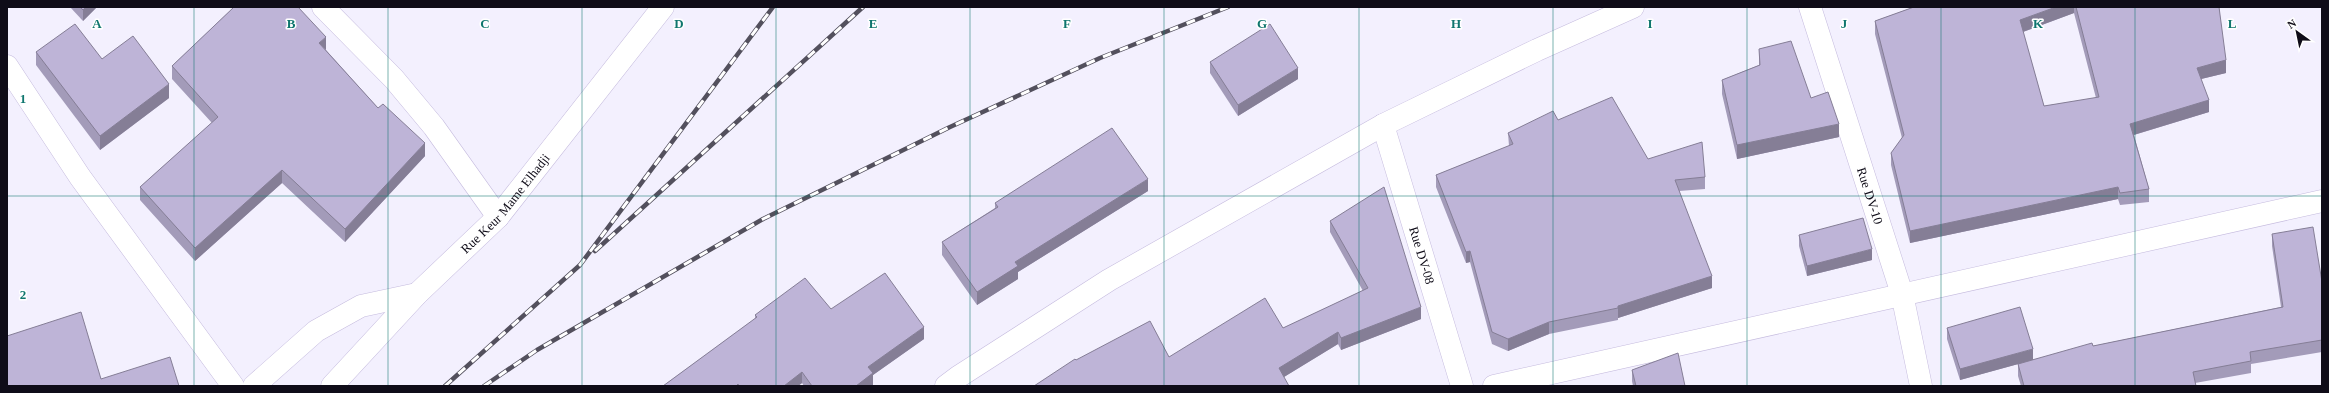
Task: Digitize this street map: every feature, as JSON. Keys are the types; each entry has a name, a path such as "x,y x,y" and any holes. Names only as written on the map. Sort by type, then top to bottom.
{"street":[{"name":"Rue Keur Mame Elhadji","path":"332,386 417,294 498,217 663,7"},
{"path":"955,383 1109,280 1383,125 1537,50 1633,7"},
{"name":"Rue DV-10","path":"1810,7 1902,294 1922,386"},
{"path":"328,9 394,78 434,127 498,217"},
{"path":"7,66 80,177 233,386"},
{"name":"Rue DV-08","path":"1383,125 1462,386"},
{"path":"1494,386 2322,201"},
{"path":"254,386 316,331 361,306 417,294"}],"building":[{"path":"234,7 298,7 326,37 319,43 378,108 383,104 425,143 345,229 282,170 195,248 140,187 218,117 172,66"},
{"path":"1914,7 2056,7 2020,20 2044,106 2099,97 2076,7 2219,7 2226,60 2197,68 2209,100 2130,124 2149,189 2120,193 2118,187 1910,231 1891,153 1904,135 1875,21"},
{"path":"75,24 102,59 133,36 169,84 100,136 36,52"},
{"path":"1270,24 1298,68 1238,105 1210,62"},
{"path":"1791,41 1811,98 1828,92 1839,124 1737,145 1722,80 1760,65 1759,49"},
{"path":"1612,97 1648,159 1702,142 1705,177 1675,180 1712,276 1618,306 1618,308 1549,322 1508,339 1492,332 1470,251 1466,252 1436,175 1513,144 1508,133 1553,111 1558,120"},
{"path":"1112,128 1148,179 1015,262 1018,266 977,292 942,242 998,207 995,203"},
{"path":"1384,187 1421,307 1341,338 1338,332 1279,368 1289,386 1034,386 1075,359 1076,360 1150,321 1169,357 1265,298 1283,328 1368,288 1330,221"},
{"path":"1863,218 1872,249 1807,266 1799,235"},
{"path":"2313,227 2322,282 2322,340 2250,352 2251,361 2193,372 2196,386 2024,386 2018,364 2092,343 2093,346 2283,307 2272,234"},
{"path":"885,273 924,327 868,367 873,373 856,386 812,386 802,372 784,386 739,386 738,384 736,386 663,386 757,317 755,315 805,278 831,309"},
{"path":"2020,307 2033,349 1960,369 1947,328"},
{"path":"81,312 101,379 170,357 179,386 7,385 7,336"},
{"path":"1678,353 1685,386 1636,386 1632,370"}],"railway":[{"path":"445,386 580,265 773,7"},
{"path":"595,251 863,7"},
{"path":"484,386 537,350 763,219 950,127 1100,58 1228,7"}]}
